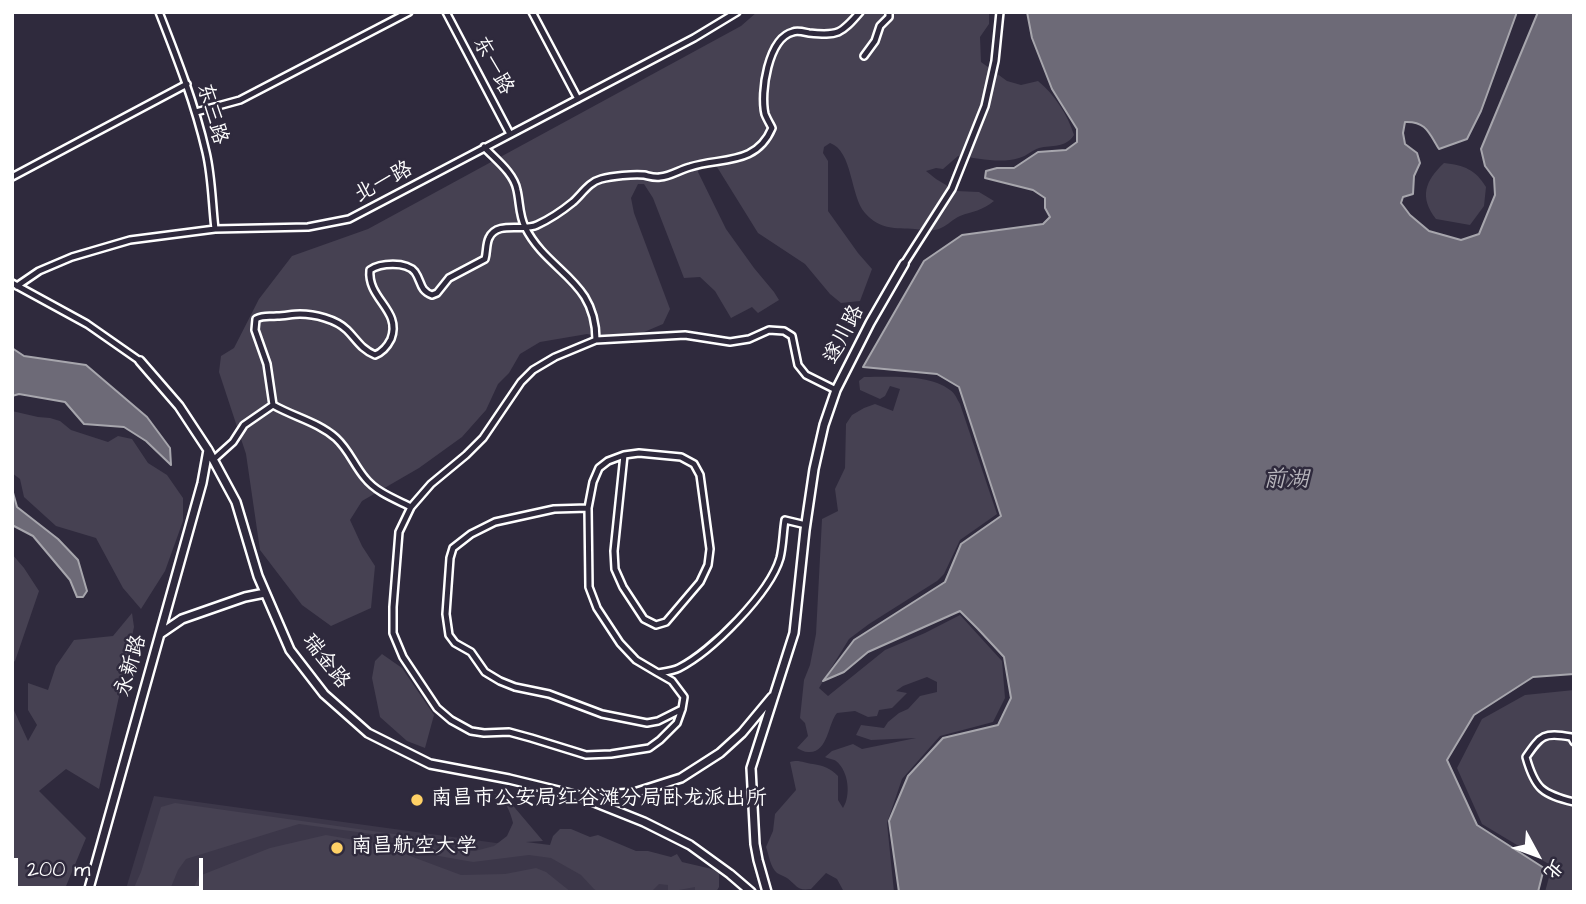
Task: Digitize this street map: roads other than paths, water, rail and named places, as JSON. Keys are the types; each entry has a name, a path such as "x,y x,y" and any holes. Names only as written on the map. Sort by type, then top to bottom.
{"street":[{"name":"东三路","path":"159,12 196,112 207,156 215,229"},
{"path":"196,112 240,100 409,12"},
{"name":"东一路","path":"446,12 510,134"},
{"path":"532,12 578,99"},
{"name":"北一路","path":"15,284 72,257 130,240 215,229 308,227 349,219 694,38 737,12"},
{"path":"273,405 267,364 255,330 256,319 263,315 302,314 333,321 346,329 368,352 375,355 382,352 389,343 393,319 373,292 369,277 370,270 374,267 402,265 410,268 415,272 425,293 432,295 437,293 449,278 485,259 487,242 496,230 533,228 561,211 576,200 589,185 600,179 642,175 657,178 689,167 746,156 760,146 772,128 765,116 765,80 767,68 782,38 794,31 836,34 848,27 860,12"},
{"path":"864,56 890,12"},
{"name":"遂川路","path":"767,892 755,844 751,768 794,633 806,525 824,425 836,390 870,323 952,189 985,106 995,61 1000,12"},
{"path":"12,177 187,85"},
{"path":"484,147 513,179 524,227 540,250 579,286 596,325 596,340"},
{"name":"瑞金路","path":"15,284 87,324 141,361 179,406 208,450 236,502 258,576 290,650 324,694 368,733 430,764 579,796 644,822 690,845 751,892"},
{"path":"624,455 614,551 615,569 623,587 645,619 656,625 666,622 700,582 708,565 710,549 700,475 694,464 681,457 639,453 624,455 598,468 588,508 589,587 597,608 620,643 636,660 673,681 684,697 677,723 649,748 586,755 509,732 471,731 451,720 437,708 403,657 393,633 399,532 411,507 431,484 483,438 521,382 533,370 555,357 596,340 685,335 730,342 749,339 769,330 784,331 792,336 798,365 806,376 836,390"},
{"path":"213,460 233,442 244,425 273,405"},
{"path":"273,405 334,436 349,452 373,487 411,507"},
{"name":"永新路","path":"88,892 204,476 208,450"},
{"path":"588,508 554,509 495,522 471,534 453,548 446,614 449,635 455,643 471,652 485,672 515,687 549,694 602,714 647,723 682,709"},
{"path":"657,673 677,669 710,647 729,630 768,581 780,559 785,520 806,525"},
{"path":"159,635 182,619 245,597 265,593"},
{"name":"遂川路","path":"579,796 635,793 681,778 722,751 742,733 775,694"},
{"path":"1574,742 1571,737 1553,734 1538,740 1526,757 1531,775 1539,788 1574,802"}],"water":[{"name":"前湖","path":"1027,12 1517,12 1481,111 1467,139 1439,149 1422,126 1405,122 1405,144 1417,153 1420,163 1414,176 1413,194 1403,197 1401,203 1410,215 1429,231 1461,240 1479,234 1495,195 1494,178 1485,166 1481,149 1538,12 1574,12 1574,674 1533,677 1474,715 1447,760 1477,825 1544,868 1538,892 899,892 889,821 908,776 943,738 998,725 1011,698 1004,657 960,611 868,652 844,672 823,681 854,640 945,582 961,544 1001,516 959,387 937,374 863,367 924,261 962,235 1043,224 1050,217 1045,208 1045,198 1033,190 985,178 986,171 1014,168 1038,152 1066,150 1077,142 1077,129 1052,89 1032,38"},
{"path":"12,348 24,356 86,365 147,417 170,448 171,465 146,441 124,427 84,424 65,402 19,394 12,396"},
{"path":"12,489 17,507 58,539 78,560 87,591 83,597 77,597 70,580 33,536 12,525"}],"place":[{"name":"南昌市公安局红谷滩分局卧龙派出所","path":"417,800"},
{"name":"南昌航空大学","path":"337,848"}]}
